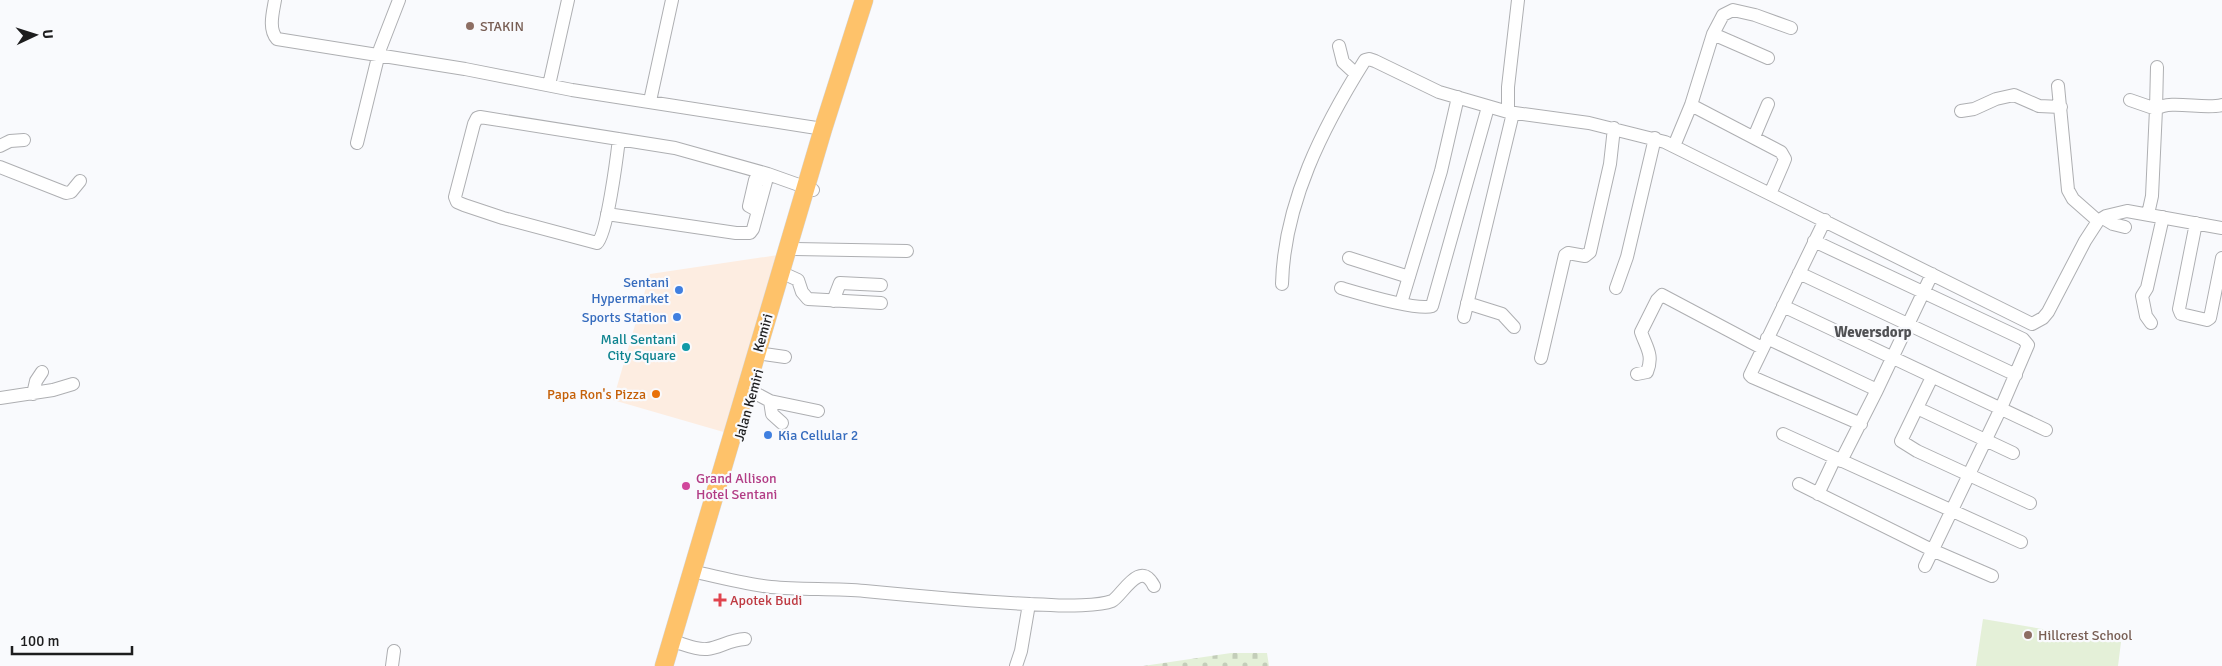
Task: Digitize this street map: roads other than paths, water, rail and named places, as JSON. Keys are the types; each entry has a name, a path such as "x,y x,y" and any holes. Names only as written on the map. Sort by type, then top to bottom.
{"highway":[{"name":"Kemiri","path":"664,666 696,572 809,189 823,129 864,0"},
{"name":"Jalan Kemiri","path":"673,666 696,572 796,249 809,189 872,0"}],"street":[{"path":"275,0 272,32 277,39 465,68 549,85 823,129"},
{"path":"357,143 378,56 399,0"},
{"path":"549,85 568,0"},
{"path":"650,101 672,0"},
{"path":"1464,316 1510,113 1509,80 1518,0"},
{"path":"1674,146 1691,106 1713,34 1724,15 1733,10 1755,15 1791,28"},
{"path":"1713,34 1768,58"},
{"path":"1339,46 1344,62 1356,74"},
{"path":"1282,284 1284,253 1306,172 1327,127 1356,74 1365,60 1369,59 1404,76 1458,98 1488,107 1510,113 1572,120 1655,138 1825,220 2032,324 2043,318 2048,312 2085,241 2100,220 2116,212 2127,211 2222,228"},
{"path":"2148,214 2152,196 2157,67"},
{"path":"2058,86 2068,190 2073,199 2100,220 2126,227"},
{"path":"1962,111 1974,109 1996,99 2014,95 2039,106 2061,107"},
{"path":"1401,303 1441,170 1458,98"},
{"path":"2130,100 2156,109 2164,106 2209,107 2222,105"},
{"path":"1754,137 1768,104"},
{"path":"1691,106 1754,137 1784,155 1783,164 1770,194"},
{"path":"1341,288 1429,308 1433,304 1488,107"},
{"path":"619,140 602,239 594,243 502,218 457,202 456,192 474,124 477,118 480,117 675,148 809,189"},
{"path":"1541,358 1565,255 1568,253 1585,256 1590,252 1610,164 1614,128"},
{"path":"1616,288 1627,257 1655,138"},
{"path":"0,146 10,141 24,140"},
{"path":"0,167 66,193 71,192 80,180"},
{"path":"607,214 742,234 750,233 767,176"},
{"path":"2152,323 2146,316 2142,296 2147,288 2163,217"},
{"path":"1825,220 1750,373 1752,377 1861,424"},
{"path":"2196,223 2179,309 2181,314 2207,320 2210,318 2222,258"},
{"path":"1814,241 1924,292 2026,342 2028,345 2001,408 1925,566"},
{"path":"796,249 907,252"},
{"path":"1349,258 1409,277"},
{"path":"1799,273 2016,375"},
{"path":"1818,494 1861,424 1932,274"},
{"path":"788,275 798,280 802,292 808,299 881,303"},
{"path":"834,301 840,283 881,285"},
{"path":"1637,374 1647,372 1651,363 1649,348 1641,332 1657,300 1662,295 1765,343 1878,390"},
{"path":"1467,303 1502,314 1514,328"},
{"path":"1782,306 2046,430"},
{"path":"764,354 784,357"},
{"path":"33,394 36,381 42,372"},
{"path":"1932,376 1901,441 1917,451 2030,503"},
{"path":"0,398 33,394 73,384"},
{"path":"753,392 770,401 818,411"},
{"path":"770,401 772,414 782,423"},
{"path":"1917,408 2013,453"},
{"path":"1783,434 2021,542"},
{"path":"1799,484 1932,550 1992,576"},
{"path":"696,572 773,587 864,591 917,597 1029,604 1074,605 1109,602 1115,599 1131,580 1138,578 1147,578 1151,580 1154,586"},
{"path":"1016,666 1029,604"},
{"path":"679,643 701,650 709,649 732,640 745,639"},
{"path":"392,666 394,651"}],"place":[{"name":"STAKIN","path":"470,26"},
{"name":"Sentani Hypermarket","path":"679,290"},
{"name":"Sports Station","path":"677,317"},
{"name":"Mall Sentani City Square","path":"686,347"},
{"name":"Papa Ron's Pizza","path":"656,394"},
{"name":"Kia Cellular 2","path":"768,435"},
{"name":"Grand Allison Hotel Sentani","path":"686,486"},
{"name":"Apotek Budi","path":"720,600"},
{"name":"Hillcrest School","path":"2028,635"}],"district":[{"name":"Weversdorp","path":"1873,332"}]}
